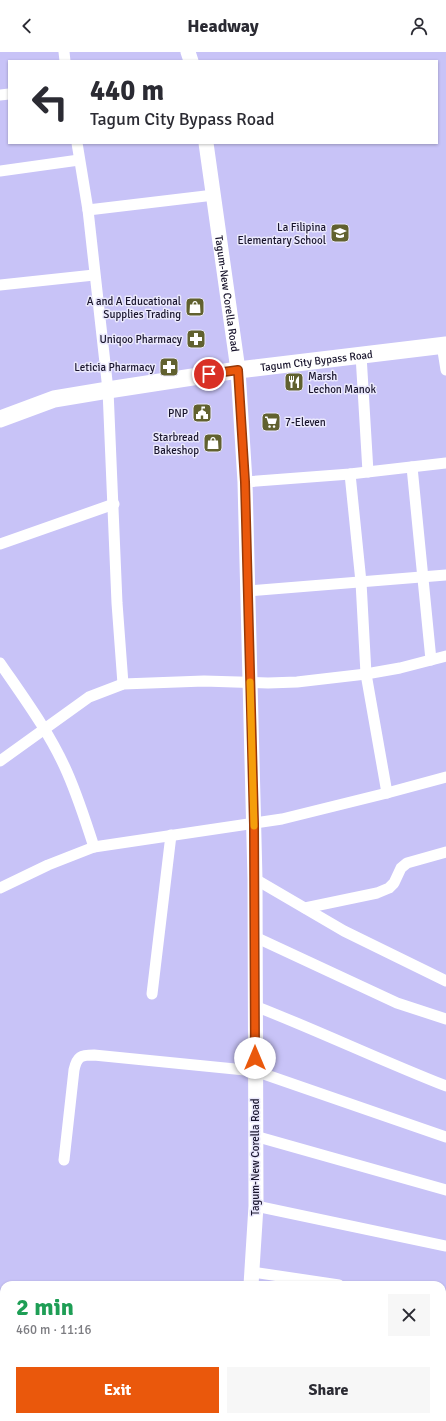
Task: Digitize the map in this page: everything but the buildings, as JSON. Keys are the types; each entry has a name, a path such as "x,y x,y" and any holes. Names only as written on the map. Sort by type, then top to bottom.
{"main road":[{"name":"Tagum-New Corella Road","path":"206,144 238,370 245,482 255,879 256,1206 252,1278"},
{"name":"Tagum City Bypass Road","path":"0,419 54,400 108,390 238,370 444,345"}],"street":[{"path":"77,144 88,210 94,275 108,390 114,504 117,604 123,684"},
{"path":"0,171 79,160"},
{"path":"88,210 214,194"},
{"path":"0,286 94,275"},
{"path":"444,345 446,370"},
{"path":"361,355 368,472"},
{"path":"245,482 350,474 446,463"},
{"path":"412,468 431,660"},
{"path":"350,474 360,582 366,674 387,793"},
{"path":"0,544 114,504"},
{"path":"248,591 446,575"},
{"path":"0,761 89,697 123,684 204,681 250,683 297,682 366,674 400,668 446,656"},
{"path":"0,663 45,730 67,772 94,847"},
{"path":"0,888 48,865 94,847 254,824 315,812 446,777"},
{"path":"152,994 171,835"},
{"path":"305,908 377,893 389,888 394,883 401,868 407,863 446,852"},
{"path":"255,879 344,931 446,981"},
{"path":"255,937 397,1003 446,1019"},
{"path":"255,1006 396,1067 446,1086"},
{"path":"64,1160 74,1070 76,1062 79,1058 85,1055 255,1072 446,1138"},
{"path":"255,1136 446,1190"},
{"path":"256,1206 446,1246"},
{"path":"252,1278 289,1281"}],"slow traffic":[{"path":"250,682 254,826"}],"place":[{"name":"La Filipina Elementary School","path":"340,233"},
{"name":"A and A Educational Supplies Trading","path":"195,307"},
{"name":"Uniqoo Pharmacy","path":"196,339"},
{"name":"Leticia Pharmacy","path":"169,367"},
{"name":"Marsh Lechon Manok","path":"294,382"},
{"name":"PNP","path":"202,413"},
{"name":"7-Eleven","path":"271,422"},
{"name":"Starbread Bakeshop","path":"213,443"}],"route":[{"path":"209,374 238,370 240,393 245,482 254,824 255,1058"}]}
